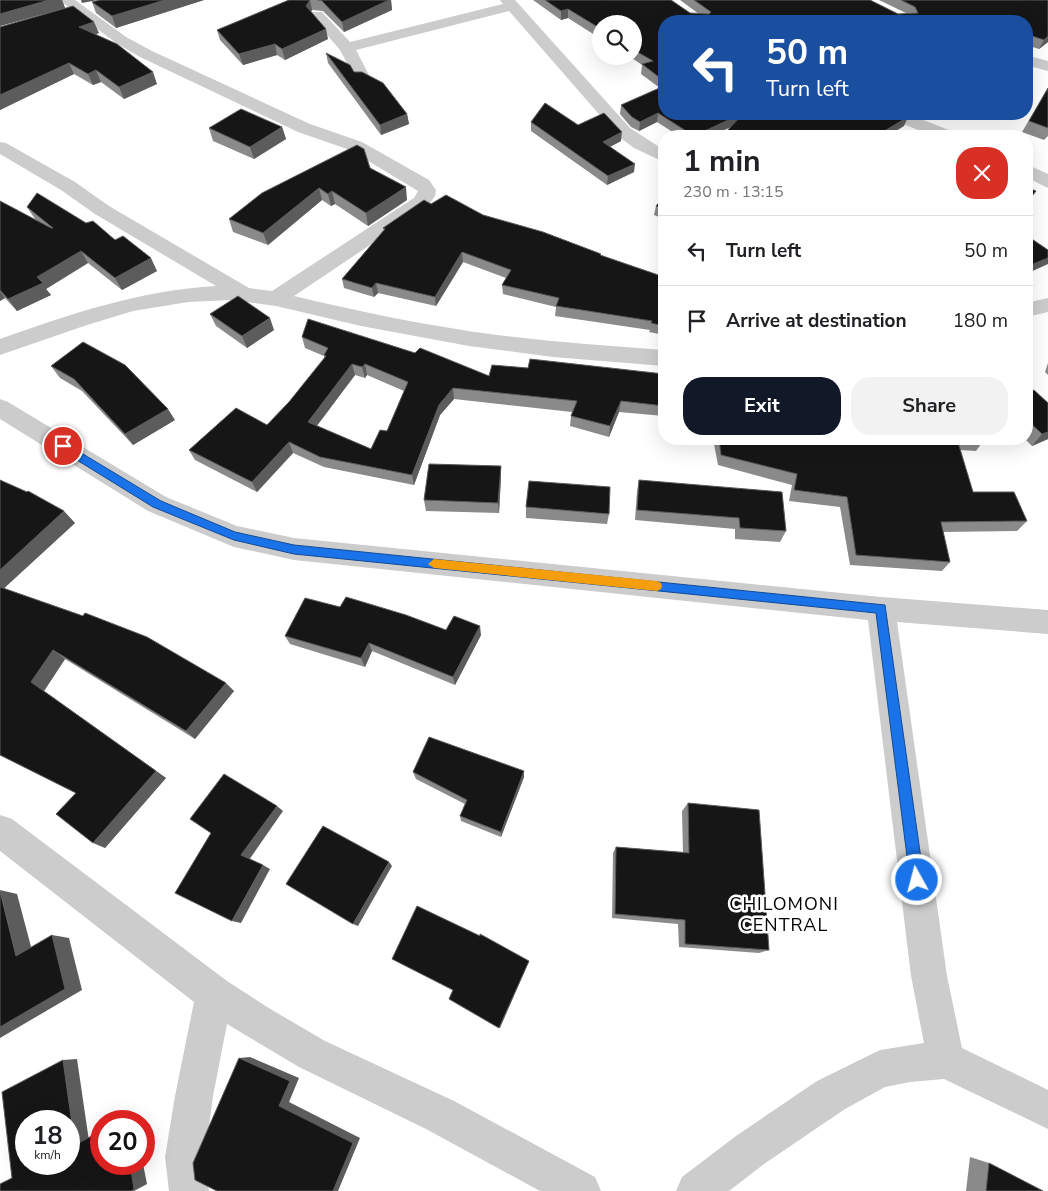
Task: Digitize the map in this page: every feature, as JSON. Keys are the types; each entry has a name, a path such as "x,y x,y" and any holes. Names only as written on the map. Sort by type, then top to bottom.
{"street":[{"path":"347,48 509,3 624,132 658,154"},
{"path":"70,8 100,6"},
{"path":"70,8 146,54 304,128 356,146 422,184 426,190 426,196 421,202 277,298"},
{"path":"316,15 347,48 362,77"},
{"path":"1033,62 1048,66"},
{"path":"909,120 933,130"},
{"path":"0,147 60,181 102,210 244,294"},
{"path":"1033,173 1048,182"},
{"path":"0,348 88,316 149,302 215,292 277,298 335,313 444,335 658,357"},
{"path":"1033,308 1048,305"},
{"path":"0,408 157,504 242,538 294,550 881,608 1048,622"},
{"path":"881,608 930,976 946,1060"},
{"path":"0,831 214,994 312,1054 440,1115 581,1191"},
{"path":"189,1191 185,1157 194,1096 214,994"},
{"path":"696,1191 750,1150 832,1095 880,1070 910,1063 946,1060 1048,1110"}],"building":[{"path":"0,0 49,0 0,14"},
{"path":"100,0 165,0 112,16 92,2"},
{"path":"289,0 310,0 306,6 326,29 282,49 275,44 239,54 217,30"},
{"path":"321,0 389,0 342,22"},
{"path":"545,0 671,0 690,13 709,14 711,12 694,0 870,0 898,14 918,13 915,7 901,0 1048,0 1048,36 1044,40 1033,36 1033,15 658,15 658,76 642,64 653,61 642,55 642,15 592,15 592,24 568,9 561,11"},
{"path":"73,6 94,22 79,27 117,44 153,72 119,87 96,70 88,74 69,63 0,95 0,27"},
{"path":"326,53 350,65 354,72 362,72 383,83 407,114 380,125"},
{"path":"1048,88 1048,128 1029,121 1033,120 1033,114"},
{"path":"658,89 658,113 640,122 632,117 621,105"},
{"path":"545,103 578,125 604,113 622,132 603,142 635,164 608,176 531,122"},
{"path":"241,109 282,127 250,147 209,128"},
{"path":"669,120 728,120 707,130 685,130"},
{"path":"737,120 903,120 886,130 728,130"},
{"path":"357,145 364,149 370,168 406,187 366,213 332,191 328,194 319,188 263,233 229,219 262,193"},
{"path":"37,193 86,223 93,221 115,240 123,236 151,258 115,278 81,251 37,277 43,283 8,299 0,290 0,201 53,228 27,207"},
{"path":"446,195 483,215 543,232 600,255 658,275 658,325 651,323 652,321 556,306 559,298 502,285 511,270 462,252 435,297 376,283 372,288 342,279 385,229 383,228 424,200 431,204"},
{"path":"1033,240 1048,250 1048,258 1033,264"},
{"path":"238,296 270,318 242,336 210,314"},
{"path":"308,319 415,353 420,348 489,376 492,365 528,368 530,359 658,373 658,405 621,401 610,426 571,416 577,401 453,388 439,405 412,475 320,457 289,442 252,482 189,450 236,408 267,425 289,402 326,356 324,355 328,348 302,337","holes":["352,364 362,367 365,364 408,382 387,431 380,430 371,449 308,422"]},
{"path":"83,342 125,365 168,409 125,434 74,379 51,366"},
{"path":"1033,390 1048,403 1048,432 1042,434 1033,426"},
{"path":"720,445 959,445 973,492 1014,492 1027,521 941,522 950,562 856,555 847,497 794,490 797,474 721,455"},
{"path":"429,464 501,466 498,503 424,500"},
{"path":"0,480 28,491 64,511 0,570"},
{"path":"639,480 782,492 786,531 740,528 739,518 637,510"},
{"path":"529,481 610,487 609,514 526,507"},
{"path":"0,587 83,616 85,613 147,637 226,683 186,731 53,650 31,682 156,771 93,843 56,814 76,793 0,755"},
{"path":"346,597 406,615 446,630 454,616 480,626 453,677 369,643 361,658 285,636 305,598 340,607"},
{"path":"429,737 524,771 501,832 460,816 467,800 413,772"},
{"path":"224,774 277,806 241,855 263,865 232,921 175,893 211,833 190,819"},
{"path":"688,803 759,810 769,950 685,944 685,920 615,914 616,847 689,853"},
{"path":"323,826 389,862 353,924 286,884"},
{"path":"0,891 16,956 52,935 65,989 0,1027"},
{"path":"417,906 480,936 480,934 529,961 499,1028 449,999 453,990 392,959"},
{"path":"239,1058 290,1081 279,1106 353,1143 333,1191 217,1191 195,1180 193,1163"},
{"path":"63,1060 70,1110 15,1110 15,1175 80,1175 80,1142 90,1137 90,1175 132,1175 134,1189 131,1191 0,1191 0,1184 12,1178 2,1092"},
{"path":"989,1163 1043,1191 986,1191"}],"slow traffic":[{"path":"434,564 657,586"}],"district":[{"name":"CHILOMONI CENTRAL","path":"784,914"}],"route":[{"path":"63,446 157,504 234,536 294,550 881,608 917,880"}]}
